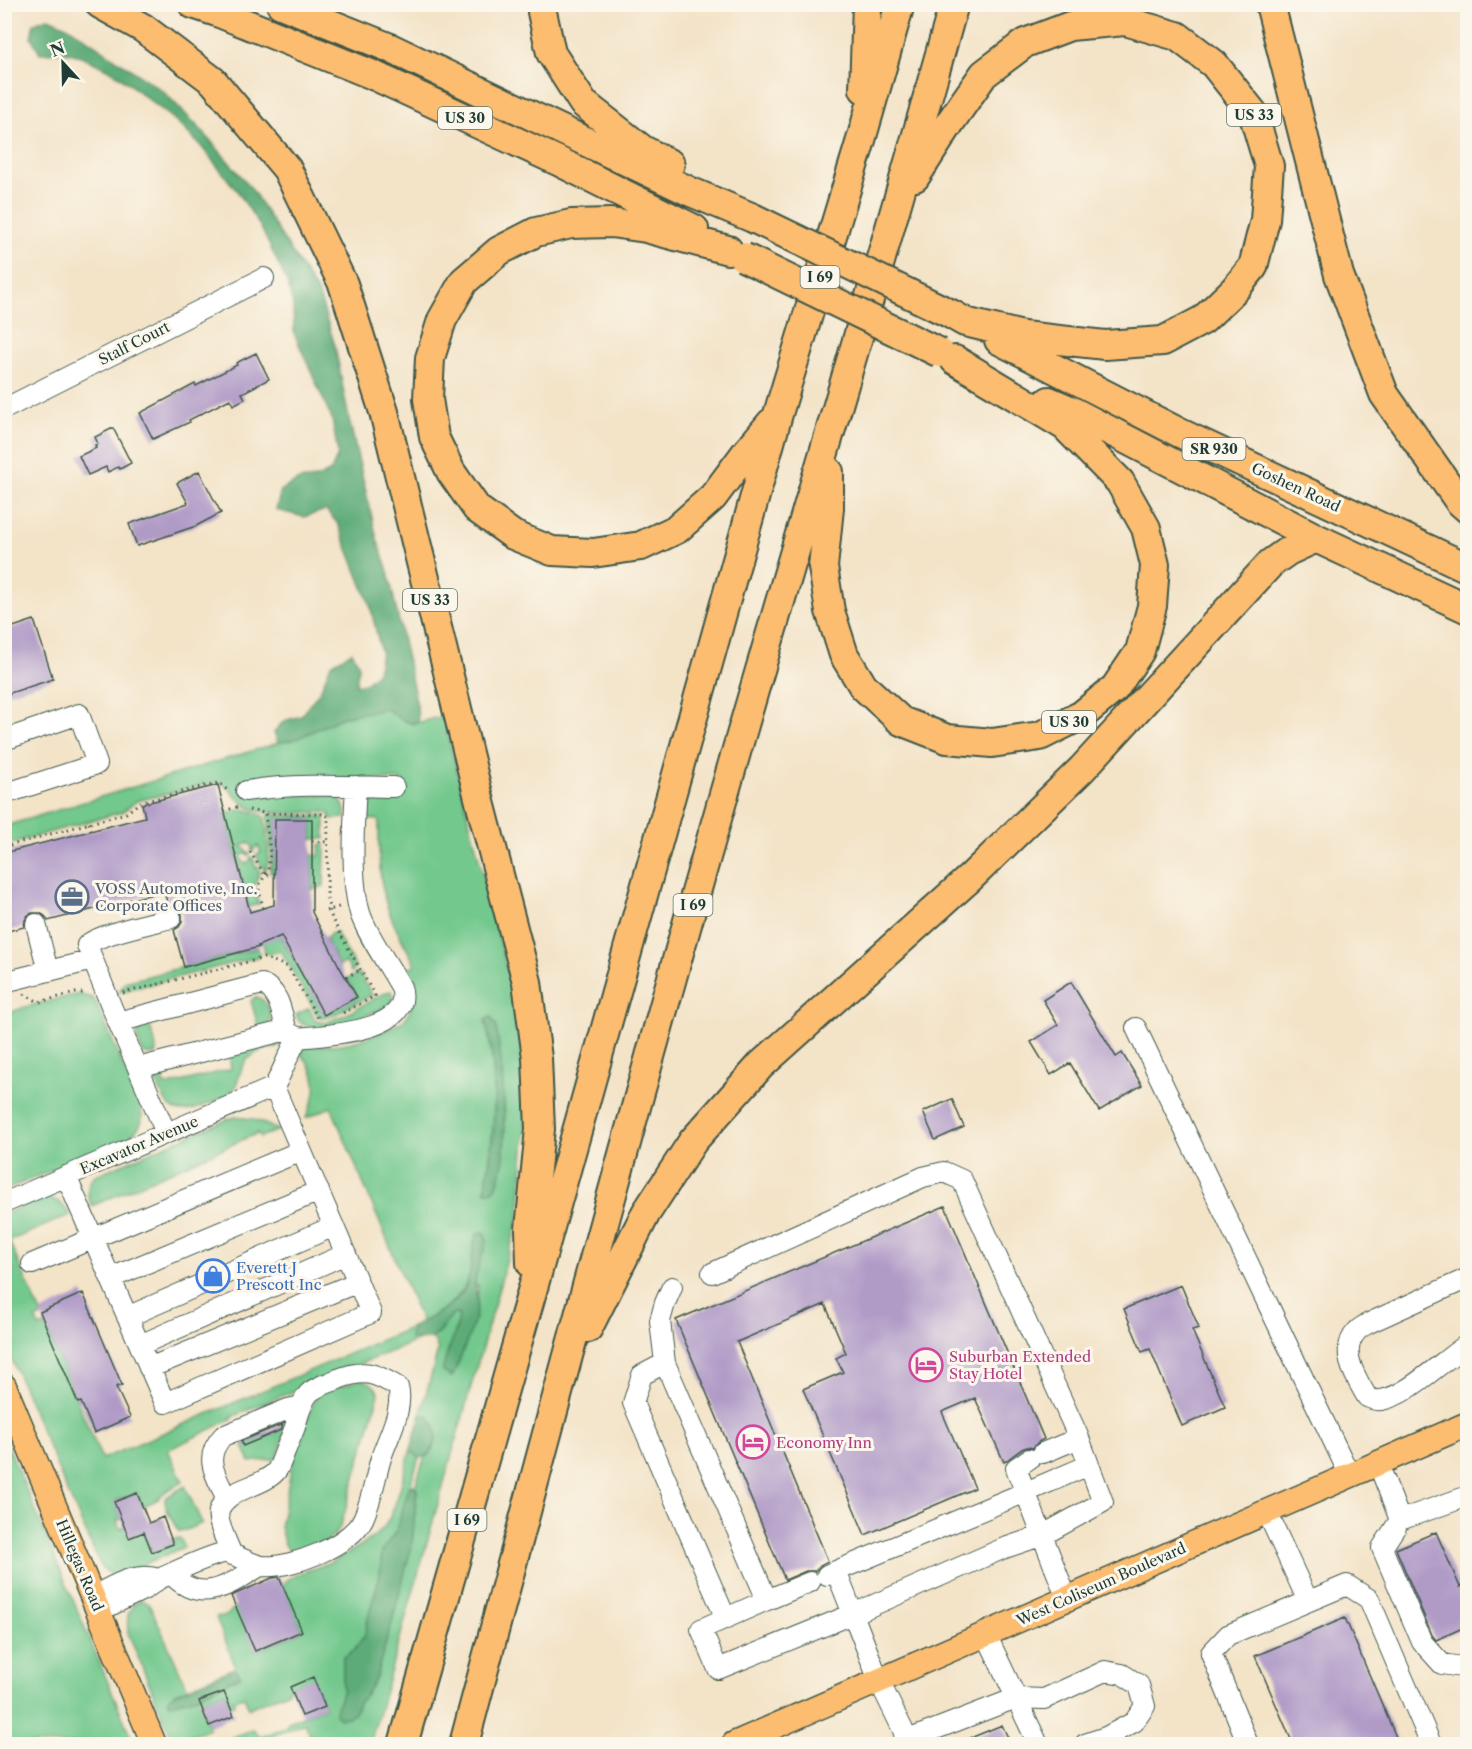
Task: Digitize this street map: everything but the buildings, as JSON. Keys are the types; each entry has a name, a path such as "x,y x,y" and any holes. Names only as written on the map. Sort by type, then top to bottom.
{"highway":[{"name":"US 33","path":"100,4 143,28 213,81 287,169 343,285 384,412 526,982 537,1058 540,1129 530,1229 531,1295"},
{"name":"US 30","path":"193,4 373,75 558,161 674,218 735,253 948,357 1065,426 1120,482 1146,528 1155,565 1152,606 1140,651 1115,688 1082,715 1040,736 992,743 947,739 901,721 863,686 844,655 830,611 823,567 829,508 830,435"},
{"name":"US 33","path":"281,4 388,47 689,191 747,215 958,318 1023,336 1105,345 1163,341 1203,321 1253,267 1265,220 1269,166 1253,113 1214,64 1177,36 1125,21 1070,26 1025,43 984,74 899,201"},
{"path":"542,4 551,53 583,103 643,150 695,179 747,215"},
{"path":"861,140 867,4"},
{"name":"I 69","path":"403,1744 778,414 900,4"},
{"name":"I 69","path":"464,1744 562,1377 732,765 899,201 954,4"},
{"path":"1270,4 1339,275 1384,394 1459,501 1467,509"},
{"path":"735,253 646,228 611,223 571,224 536,232 499,251 464,281 442,320 430,358 428,399 434,437 451,472 477,509 513,535 552,551 593,553 641,546 677,529 713,497 778,414"},
{"name":"Goshen Road","path":"958,318 1180,433 1467,568"},
{"name":"SR 930","path":"948,357 1070,410 1316,538 1467,609"},
{"path":"562,1377 646,1213 693,1141 761,1065 971,877 1082,769 1271,563 1288,551 1316,538"}],"main road":[{"name":"Hillegas Road","path":"4,1386 154,1744"},
{"name":"West Coliseum Boulevard","path":"734,1744 758,1740 879,1681 1467,1424"}],"street":[{"name":"Stalf Court","path":"4,409 264,278"},
{"path":"4,740 80,714 97,764 4,794"},
{"path":"239,799 305,785 394,787"},
{"path":"138,1068 279,1032 292,1035 354,1032 385,1020 397,1012 402,1005 404,995 365,924 357,899 354,825 356,786"},
{"path":"166,1133 87,945 91,941 171,918"},
{"path":"36,924 48,971"},
{"path":"4,982 93,960"},
{"path":"66,1176 165,1402 371,1313 274,1087 291,1048 292,1035 277,997 269,987 262,984 118,1022"},
{"path":"1137,1028 1350,1476"},
{"name":"Excavator Avenue","path":"4,1203 274,1087"},
{"path":"32,1264 301,1151"},
{"path":"712,1273 923,1177 944,1172 962,1180 1079,1438 1103,1502 1043,1534 1002,1549 853,1614 718,1669 701,1629 1089,1465"},
{"path":"111,1278 318,1191"},
{"path":"127,1317 334,1226"},
{"path":"140,1345 346,1254"},
{"path":"1467,1278 1369,1323 1357,1331 1350,1341 1347,1352 1367,1397 1378,1401 1394,1396 1410,1386 1467,1344"},
{"path":"149,1368 358,1282"},
{"path":"672,1287 660,1321 665,1363 767,1600"},
{"path":"665,1363 642,1375 633,1403 726,1618"},
{"path":"165,1577 201,1592 213,1590 320,1553 345,1538 362,1522 381,1457 394,1423 400,1396 398,1387 368,1373 357,1372 321,1386 309,1394 301,1408 277,1470 224,1501 218,1514 220,1525 232,1555 253,1576"},
{"path":"227,1499 212,1465 217,1443 223,1436 288,1409 301,1408"},
{"path":"1067,1599 1016,1468 1036,1456 1079,1438"},
{"path":"1378,1463 1400,1520"},
{"path":"1467,1496 1400,1520 1382,1548 1422,1642 1442,1664 1467,1668"},
{"path":"1267,1512 1308,1601"},
{"path":"96,1603 146,1589 165,1577 212,1557 225,1553 232,1555"},
{"path":"825,1576 853,1614 879,1681 903,1730 906,1743 1016,1698 1044,1699 1105,1671 1122,1674 1139,1685 1145,1706 1134,1722 1106,1737 1085,1744"},
{"path":"1248,1744 1212,1653 1228,1635 1347,1585 1369,1599 1431,1744"},
{"path":"986,1634 1038,1744"}],"path":[{"path":"4,847 126,813 139,803 216,783 222,785 249,810 265,813 327,815 328,910 375,996 338,1016"},
{"path":"224,811 237,807 239,799"},
{"path":"263,908 259,885 269,866 270,852 265,813"},
{"path":"89,823 91,830"},
{"path":"312,841 328,842"},
{"path":"250,852 265,875"},
{"path":"265,875 275,876"},
{"path":"328,910 345,905"},
{"path":"119,994 264,958 288,967 315,1015 322,1020"},
{"path":"346,977 360,970"},
{"path":"22,993 39,1002 80,992 91,996"}],"green space":[{"path":"48,18 67,26 163,91 204,133 251,188 319,295 335,346 349,419 377,539 388,571 417,705 418,722 405,721 386,709 345,716 296,739 278,743 274,732 284,721 301,716 320,691 331,664 352,652 359,665 356,685 365,683 377,673 381,652 370,605 338,524 326,510 304,517 276,510 281,490 299,480 317,478 331,471 338,454 332,419 294,333 293,305 288,284 260,226 238,192 200,145 177,122 115,73 81,56 65,52 40,53 31,37 34,23"},
{"path":"386,709 413,724 443,716 509,978 522,1051 527,1107 519,1217 370,1744 289,1744 310,1735 305,1723 254,1744 216,1744 253,1729 261,1737 287,1726 288,1722 325,1707 313,1678 249,1708 244,1697 234,1700 235,1704 230,1706 224,1692 200,1701 209,1729 174,1743 128,1633 128,1618 132,1606 141,1600 149,1603 187,1688 176,1693 169,1704 190,1699 240,1675 234,1668 235,1665 216,1618 227,1615 236,1606 256,1651 302,1631 282,1585 296,1575 347,1553 380,1531 393,1509 410,1452 415,1453 419,1458 396,1531 382,1551 380,1575 365,1635 354,1650 343,1658 343,1689 339,1702 349,1717 355,1711 374,1682 391,1626 412,1544 417,1490 415,1486 425,1456 429,1455 435,1442 436,1434 432,1420 422,1416 419,1420 438,1350 435,1341 431,1338 441,1331 453,1314 459,1315 443,1371 453,1376 474,1322 478,1286 476,1287 475,1282 483,1232 476,1235 470,1273 463,1289 452,1302 422,1323 331,1107 306,1118 315,1094 315,1082 309,1064 301,1055 305,1047 336,1045 377,1034 404,1020 412,1004 412,991 403,972 415,964 394,924 385,899 380,869 379,820 366,819 364,816 373,800 402,795 401,780 296,778 269,796 334,795 343,805 345,818 331,819 327,812 258,811 247,806 225,786 216,782 137,801 122,812 5,845 5,826 296,739 345,716","holes":["491,1018 496,1026 504,1103 505,1142 499,1180 485,1190 494,1105 493,1062 485,1020"]},
{"path":"243,809 264,816 268,843 266,870 256,855 261,852 258,846 253,849 253,852 249,842 242,846 250,854 246,853 240,857 245,864 252,857 260,872 255,888 259,904 249,907 225,814"},
{"path":"269,815 325,816 325,839 312,839 312,819 275,819 275,873 270,873"},
{"path":"325,844 324,886 312,890 312,855 319,856 320,845"},
{"path":"336,932 356,968 351,972 346,962 339,966 326,939 330,934"},
{"path":"279,933 324,1014 357,997 347,979 357,974 360,974 372,995 326,1018 318,1016 281,951 265,953 263,944"},
{"path":"258,948 260,954 257,957 119,992 125,982"},
{"path":"391,991 393,997 390,1005 340,1024 312,1027 302,1023 296,1015 309,1008 315,1021 326,1023"},
{"path":"78,994 92,998 96,1003 139,1102 142,1114 140,1126 128,1138 5,1190 5,1011 6,1014"},
{"path":"255,997 266,1003 269,1011 269,1024 261,1027 258,1026 251,1001"},
{"path":"491,1017 496,1026 501,1060 504,1160 495,1190 490,1192 485,1190 493,1127 494,1083 490,1040 485,1020"},
{"path":"146,1024 152,1032 156,1054 143,1053 136,1036 140,1027"},
{"path":"276,1042 280,1045 277,1048 266,1049 248,1059 229,1095 195,1109 178,1111 173,1108 164,1098 155,1079 160,1074 165,1086 231,1069 229,1054"},
{"path":"235,1117 253,1119 279,1130 260,1137 258,1133 92,1206 88,1191 89,1183 94,1176"},
{"path":"41,1198 58,1202 70,1215 9,1241 42,1316 36,1319 39,1327 45,1325 102,1459 412,1327 410,1335 414,1339 421,1339 231,1417 232,1419 168,1450 183,1482 166,1491 157,1500 142,1507 137,1493 115,1501 121,1519 117,1521 120,1529 125,1527 144,1532 152,1552 173,1544 172,1540 178,1538 181,1539 184,1547 117,1576 102,1568 5,1344 5,1278 11,1276 14,1270 9,1264 5,1264 5,1214"},
{"path":"480,1232 484,1232 487,1240 476,1276 477,1301 474,1323 451,1377 443,1371 459,1315 453,1314 436,1334 427,1339 410,1339 412,1327 433,1316 460,1296 469,1279 475,1240"},
{"path":"362,1379 376,1388 379,1394 341,1525 327,1541 294,1553 284,1543 280,1527 296,1445 317,1394"},
{"path":"427,1415 434,1424 436,1434 434,1445 429,1455 419,1458 415,1453 410,1452 419,1420 422,1416"},
{"path":"288,1427 276,1459 250,1462 243,1446"},
{"path":"5,1439 134,1744 5,1744"},
{"path":"413,1485 417,1490 412,1544 374,1682 355,1711 349,1717 339,1718 335,1714 343,1689 343,1658 354,1650 365,1635 380,1575 382,1551 396,1531 409,1487"},
{"path":"185,1486 202,1523 178,1531 167,1511 165,1498"},
{"path":"234,1668 241,1676 190,1699 169,1704 167,1701 176,1693"}],"place":[{"name":"VOSS Automotive, Inc. Corporate Offices","path":"72,897"},
{"name":"Everett J Prescott Inc","path":"213,1276"},
{"name":"Suburban Extended Stay Hotel","path":"926,1365"},
{"name":"Economy Inn","path":"753,1442"}]}
